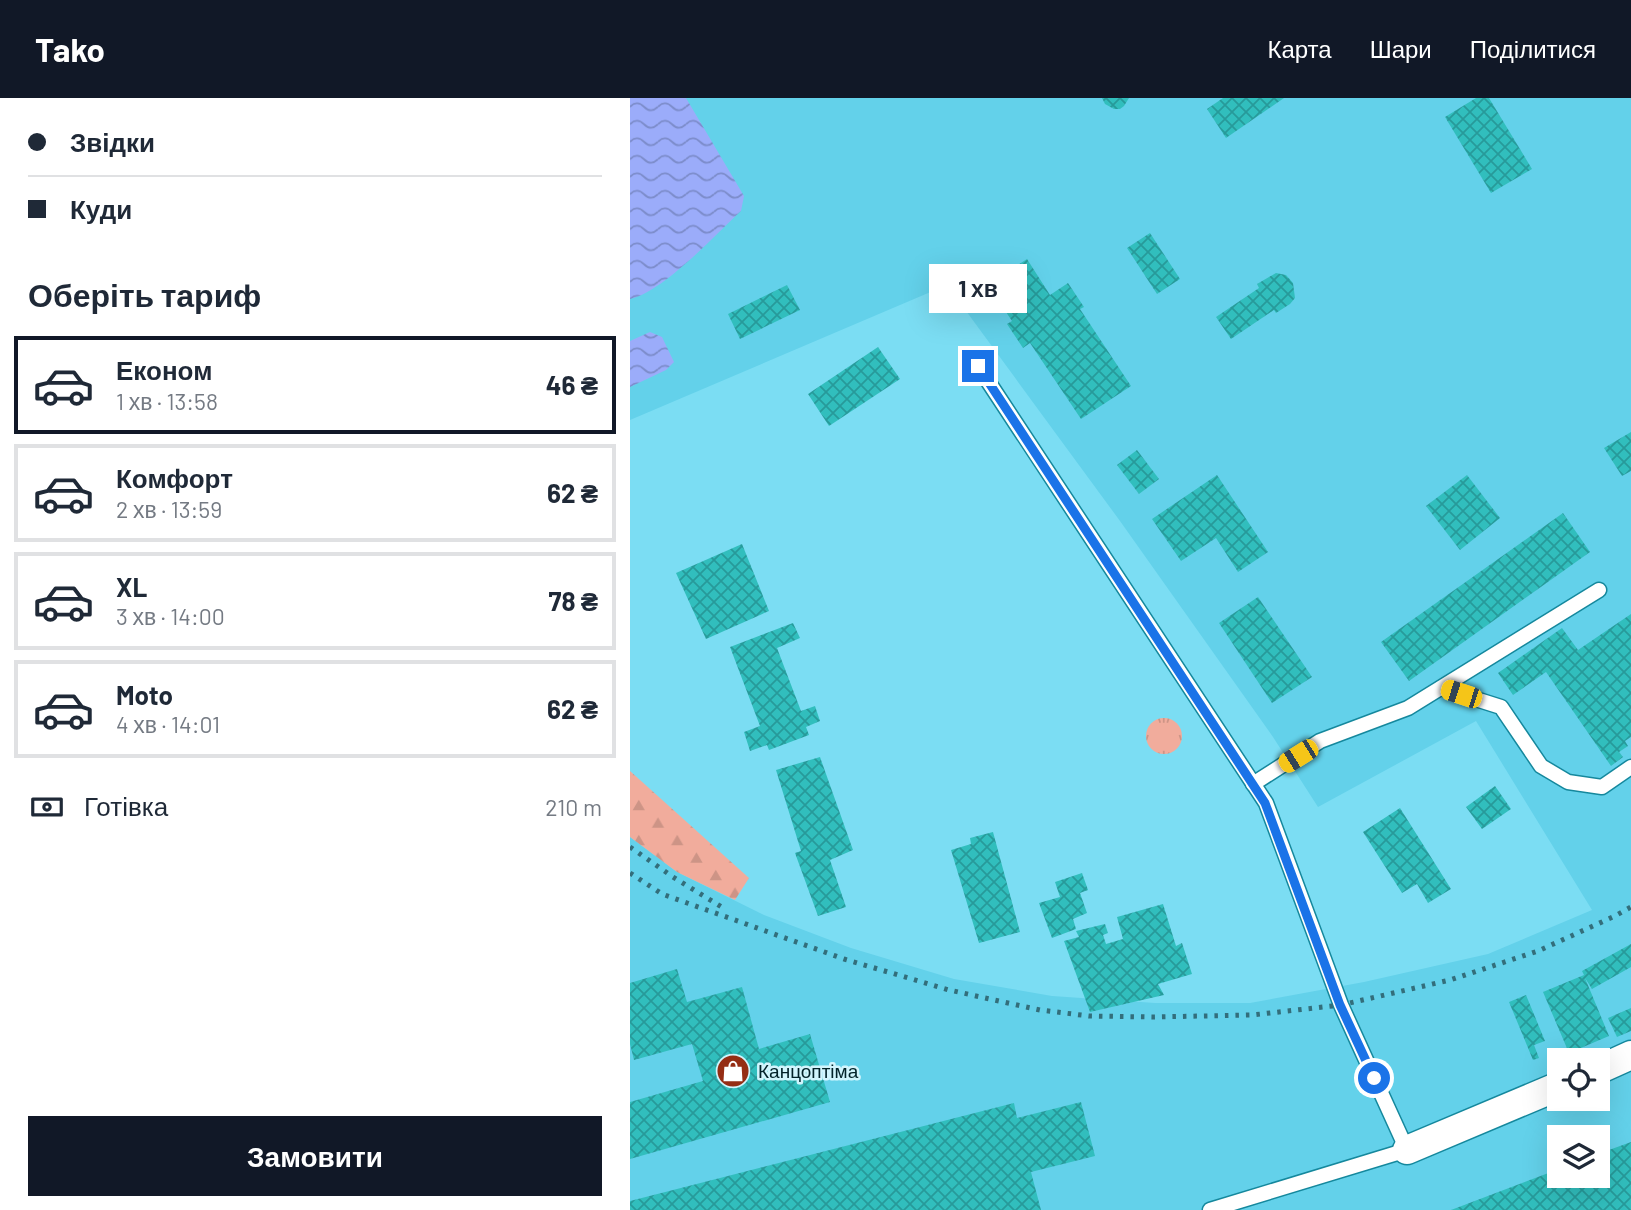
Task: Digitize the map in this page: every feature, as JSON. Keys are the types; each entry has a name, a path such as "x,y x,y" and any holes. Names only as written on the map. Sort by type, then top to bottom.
{"street":[{"path":"1610,1065 1631,1055"},
{"path":"1407,1150 1547,1091"}],"lane":[{"path":"978,366 1265,803 1340,1005 1407,1150 1210,1210"},
{"path":"1253,784 1320,741 1408,708 1599,590"},
{"path":"1441,688 1501,708 1541,766 1568,782 1602,787 1631,767"}],"shaded area":[{"path":"630,98 1631,98 1631,1210 630,1210 630,837 677,872 764,915 851,948 954,979 1052,996 1155,1003 1250,1003 1364,982 1488,954 1592,910 1476,721 1318,807 1273,737 1120,521 947,285 630,420"}],"green space":[{"path":"1164,718 1177,723 1182,736 1177,749 1164,754 1151,749 1146,736 1151,723"},
{"path":"630,771 749,878 735,900 677,872 630,837"}],"water":[{"path":"630,98 686,98 744,196 741,211 688,261 658,286 630,299"},
{"path":"650,332 662,337 674,362 666,370 630,387 630,341"}],"building":[{"path":"1102,98 1129,98 1120,109 1114,109 1105,104"},
{"path":"1223,98 1284,98 1226,138 1207,109"},
{"path":"1476,98 1489,98 1532,169 1491,193 1445,117"},
{"path":"1150,233 1180,279 1157,294 1127,248"},
{"path":"1027,259 1050,295 1068,283 1084,307 1080,309 1131,386 1081,419 1030,343 1023,348 1007,324 1012,321 988,285"},
{"path":"1276,273 1286,275 1293,283 1295,298 1276,313 1274,310 1231,339 1216,317 1259,288 1257,284"},
{"path":"787,285 800,310 740,339 728,314"},
{"path":"878,347 900,379 829,426 808,394"},
{"path":"1631,432 1631,471 1622,476 1604,448"},
{"path":"1137,450 1159,479 1139,494 1117,465"},
{"path":"1217,475 1268,552 1238,572 1216,538 1181,561 1152,519"},
{"path":"1467,475 1500,518 1460,550 1426,506"},
{"path":"1563,513 1590,552 1409,681 1381,642"},
{"path":"742,544 769,611 706,639 676,573"},
{"path":"1258,597 1312,677 1272,703 1219,623"},
{"path":"1631,614 1631,737 1625,741 1628,746 1619,752 1623,757 1611,766 1546,672 1513,695 1498,673 1562,628 1578,650"},
{"path":"793,623 800,638 777,648 801,711 815,706 820,721 806,727 809,735 769,750 767,745 750,751 744,732 760,726 730,647"},
{"path":"820,757 853,850 830,860 846,907 818,916 795,853 801,851 776,770"},
{"path":"1495,786 1511,809 1482,829 1466,807"},
{"path":"1400,808 1451,889 1428,903 1417,884 1402,893 1363,832"},
{"path":"993,832 1020,932 979,943 951,850 971,844 970,838"},
{"path":"1082,873 1088,890 1080,893 1087,913 1073,919 1076,929 1052,938 1039,903 1060,897 1055,882"},
{"path":"1163,904 1176,946 1182,943 1192,974 1158,984 1164,995 1090,1012 1064,941 1079,937 1076,931 1105,924 1108,933 1103,935 1106,944 1123,939 1117,917"},
{"path":"1631,944 1631,967 1592,989 1585,978 1609,1036 1581,1048 1567,1048 1543,992 1584,975 1582,971"},
{"name":"Канцоптіма","path":"677,969 687,1002 742,987 759,1049 810,1034 830,1102 630,1159 630,1102 703,1081 692,1044 634,1060 630,1044 630,983"},
{"path":"1526,995 1545,1041 1534,1045 1539,1058 1533,1060 1509,1002"},
{"path":"1631,1008 1631,1031 1617,1037 1608,1018"},
{"path":"1081,1102 1095,1156 1031,1172 1041,1210 630,1210 630,1201 1014,1103 1017,1118"},
{"path":"1631,1142 1631,1210 1451,1210 1547,1174 1547,1188 1610,1188 1610,1150"}],"railway":[{"path":"630,847 725,909"},
{"path":"630,873 662,894 844,959 949,990 1040,1010 1089,1016 1252,1015 1341,1005 1450,980 1538,951 1631,907"}],"place":[{"name":"Канцоптіма","path":"733,1071"}],"route":[{"path":"978,366 1265,803 1340,1005 1374,1078"}]}
